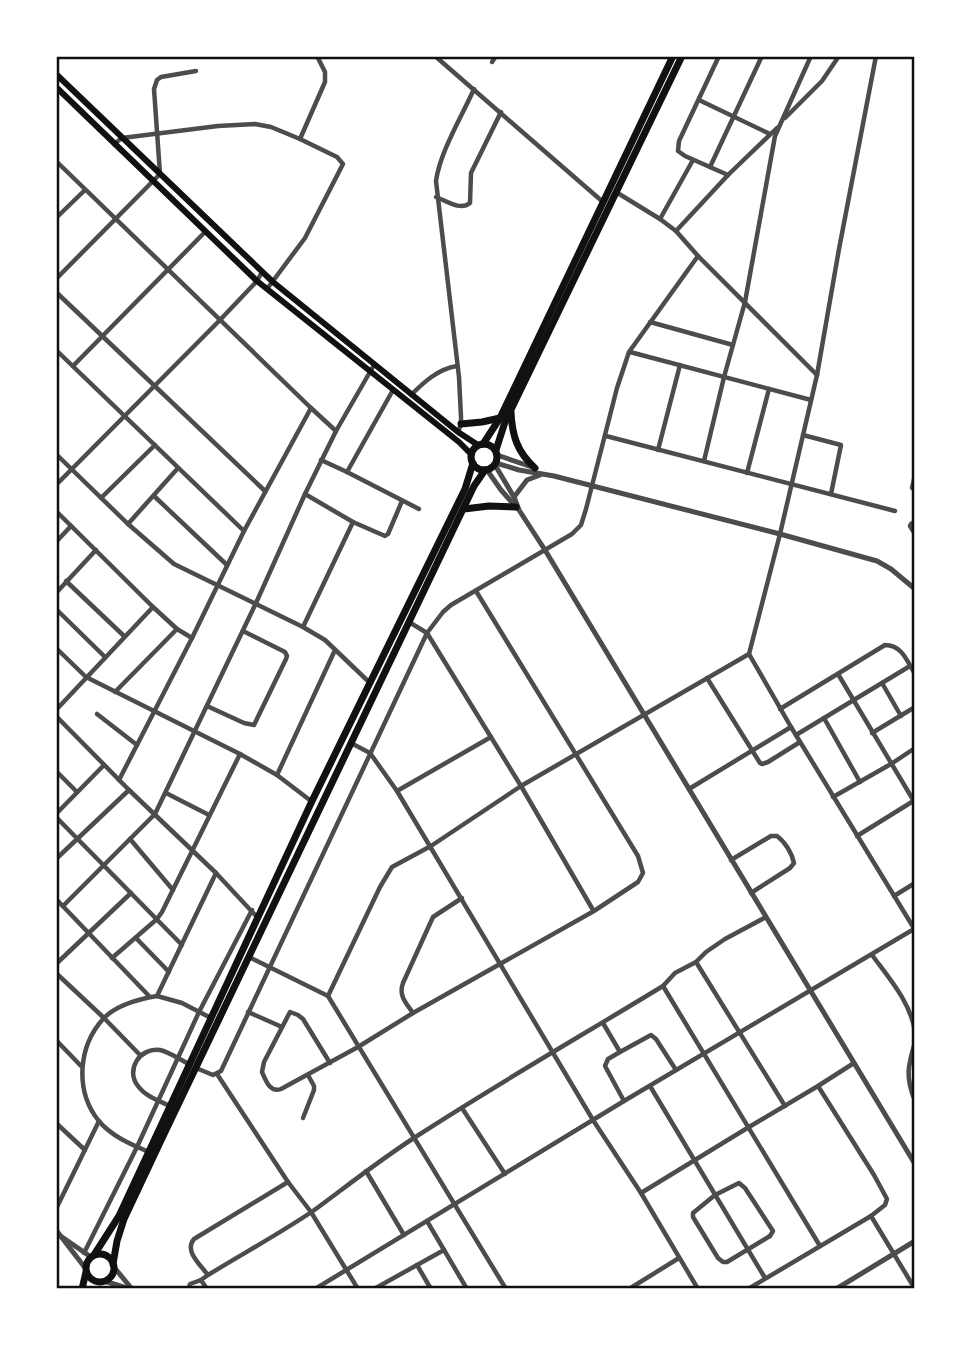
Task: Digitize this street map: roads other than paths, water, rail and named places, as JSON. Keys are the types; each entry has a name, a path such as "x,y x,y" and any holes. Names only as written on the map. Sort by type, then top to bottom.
{"highway":[{"path":"97,1289 111,1275 124,1219 257,917 465,489 474,449 481,444 500,418 673,56"},
{"path":"82,1289 90,1255 113,1226 170,1105 248,957 474,486 493,462 502,429 682,56"},
{"path":"511,411 517,446 538,471"},
{"path":"460,428 500,418"},
{"path":"481,444 488,444 493,462"},
{"path":"472,459 478,468 493,462"},
{"path":"464,509 489,506 517,508"},
{"path":"90,1255 108,1257 113,1265"},
{"path":"86,1270 93,1280 103,1281"}],"main road":[{"path":"56,74 262,272 372,368 393,390 459,442 472,459"},
{"path":"56,87 257,281 372,368 481,444"}],"street":[{"path":"299,139 325,82 325,72 317,56"},
{"path":"436,56 603,202"},
{"path":"492,62 496,56"},
{"path":"719,56 677,148 681,154 728,175"},
{"path":"710,167 762,56"},
{"path":"704,461 745,302 778,128 811,56"},
{"path":"782,121 822,81 839,56"},
{"path":"315,1289 624,1101 915,929 749,654 817,375 876,56"},
{"path":"56,279 160,174 154,84 161,77 197,71"},
{"path":"460,428 460,388 436,197 437,173 474,89"},
{"path":"699,100 770,134"},
{"path":"436,197 461,207 470,203 471,173 501,112"},
{"path":"114,144 122,138 255,124 271,127 337,157 343,164 304,238 267,289"},
{"path":"676,231 728,175 778,128"},
{"path":"660,219 693,160"},
{"path":"56,161 336,431"},
{"path":"57,214 85,190"},
{"path":"616,192 676,231 817,375"},
{"path":"73,366 205,232"},
{"path":"170,1105 144,1092 135,1082 133,1074 136,1060 149,1051 164,1051 209,1074 221,1071 427,633 451,605 572,534 581,525 629,352 698,256"},
{"path":"56,485 220,320 257,281 262,272"},
{"path":"56,292 265,491"},
{"path":"650,322 733,345"},
{"path":"56,350 244,531"},
{"path":"629,352 811,400"},
{"path":"658,450 680,365"},
{"path":"407,402 423,383 443,370 457,366"},
{"path":"63,906 155,814 321,460 372,368"},
{"path":"747,473 769,389"},
{"path":"347,472 393,390"},
{"path":"119,780 244,531 311,408"},
{"path":"803,435 841,445 831,494"},
{"path":"606,436 895,511"},
{"path":"101,498 155,445"},
{"path":"56,454 128,524 174,564 318,634 370,684"},
{"path":"321,460 419,509"},
{"path":"493,462 519,470 538,471 877,561 915,589"},
{"path":"493,462 514,497 517,508"},
{"path":"493,462 500,489 517,508 545,550 915,1164"},
{"path":"128,524 178,468"},
{"path":"514,497 538,471"},
{"path":"915,475 912,488 915,490"},
{"path":"305,494 353,522 385,536 402,500"},
{"path":"154,496 227,565"},
{"path":"56,511 153,607 177,629 192,638"},
{"path":"915,521 910,526 915,534"},
{"path":"303,627 353,522"},
{"path":"56,542 71,526"},
{"path":"56,593 96,550"},
{"path":"66,582 124,637"},
{"path":"330,1063 303,1020 290,1012 264,1062 262,1072 269,1086 276,1091 308,1075 330,1063 358,1047 500,963 594,911 638,882 643,873 638,856 476,591"},
{"path":"56,710 153,607"},
{"path":"56,609 105,657"},
{"path":"408,621 427,633 594,911"},
{"path":"115,692 177,629"},
{"path":"207,706 254,725 286,659 285,652 243,631"},
{"path":"780,709 885,645 890,644 902,652 915,674"},
{"path":"56,648 86,677 240,754 277,775 312,801"},
{"path":"277,775 335,650"},
{"path":"328,996 391,867 430,846 521,786 749,654"},
{"path":"796,735 910,666"},
{"path":"838,674 914,801 857,836"},
{"path":"707,678 758,761 764,763 800,742"},
{"path":"882,683 901,716"},
{"path":"872,733 915,707"},
{"path":"97,714 137,745"},
{"path":"56,716 216,873 257,917"},
{"path":"824,718 860,782"},
{"path":"689,789 791,727"},
{"path":"397,791 491,737"},
{"path":"349,742 370,753 397,791 593,1120 641,1193 698,1289"},
{"path":"833,797 915,748"},
{"path":"112,958 157,919 240,754"},
{"path":"104,765 56,816 182,945"},
{"path":"56,771 77,792"},
{"path":"56,859 129,790"},
{"path":"166,793 209,816"},
{"path":"731,860 771,836 782,840 793,857 794,863 790,868 751,893"},
{"path":"130,839 173,890"},
{"path":"158,996 216,873"},
{"path":"894,896 915,883"},
{"path":"56,964 131,893"},
{"path":"413,1013 401,995 403,984 433,917 462,898"},
{"path":"56,899 150,997"},
{"path":"58,1233 90,1255 199,1012 252,910"},
{"path":"191,1289 190,1284 201,1280 311,1212 415,1137 603,1023 663,985 675,973 696,962 725,939 766,916"},
{"path":"136,938 169,972"},
{"path":"872,955 908,1010 915,1032"},
{"path":"248,957 328,996 506,1289"},
{"path":"696,962 785,1105"},
{"path":"56,973 141,1055"},
{"path":"663,985 820,1246"},
{"path":"149,1152 121,1139 99,1121 88,1104 82,1066 90,1039 104,1018 129,1003 150,997 158,996 182,1003 211,1018"},
{"path":"248,1012 282,1027"},
{"path":"603,1023 620,1052"},
{"path":"624,1101 605,1066 608,1059 651,1035 676,1070"},
{"path":"56,1040 82,1066"},
{"path":"915,1042 907,1069 915,1101"},
{"path":"641,1193 854,1063"},
{"path":"217,1074 288,1182 311,1212 358,1289"},
{"path":"303,1118 314,1090 308,1075"},
{"path":"650,1086 765,1279"},
{"path":"748,1289 885,1205 887,1199 874,1175 818,1086"},
{"path":"462,1108 505,1174"},
{"path":"56,1209 99,1121"},
{"path":"57,1127 85,1150"},
{"path":"366,1171 404,1235"},
{"path":"208,1275 191,1253 190,1243 288,1182"},
{"path":"741,1184 771,1230 770,1236 723,1262 693,1217 695,1210 715,1195 741,1184"},
{"path":"871,1216 912,1288"},
{"path":"428,1221 467,1289"},
{"path":"58,1233 86,1270"},
{"path":"836,1289 915,1241"},
{"path":"374,1289 444,1250"},
{"path":"629,1289 679,1258"},
{"path":"113,1265 131,1289"},
{"path":"417,1265 431,1289"},
{"path":"201,1280 207,1289"},
{"path":"103,1281 131,1289"}]}
